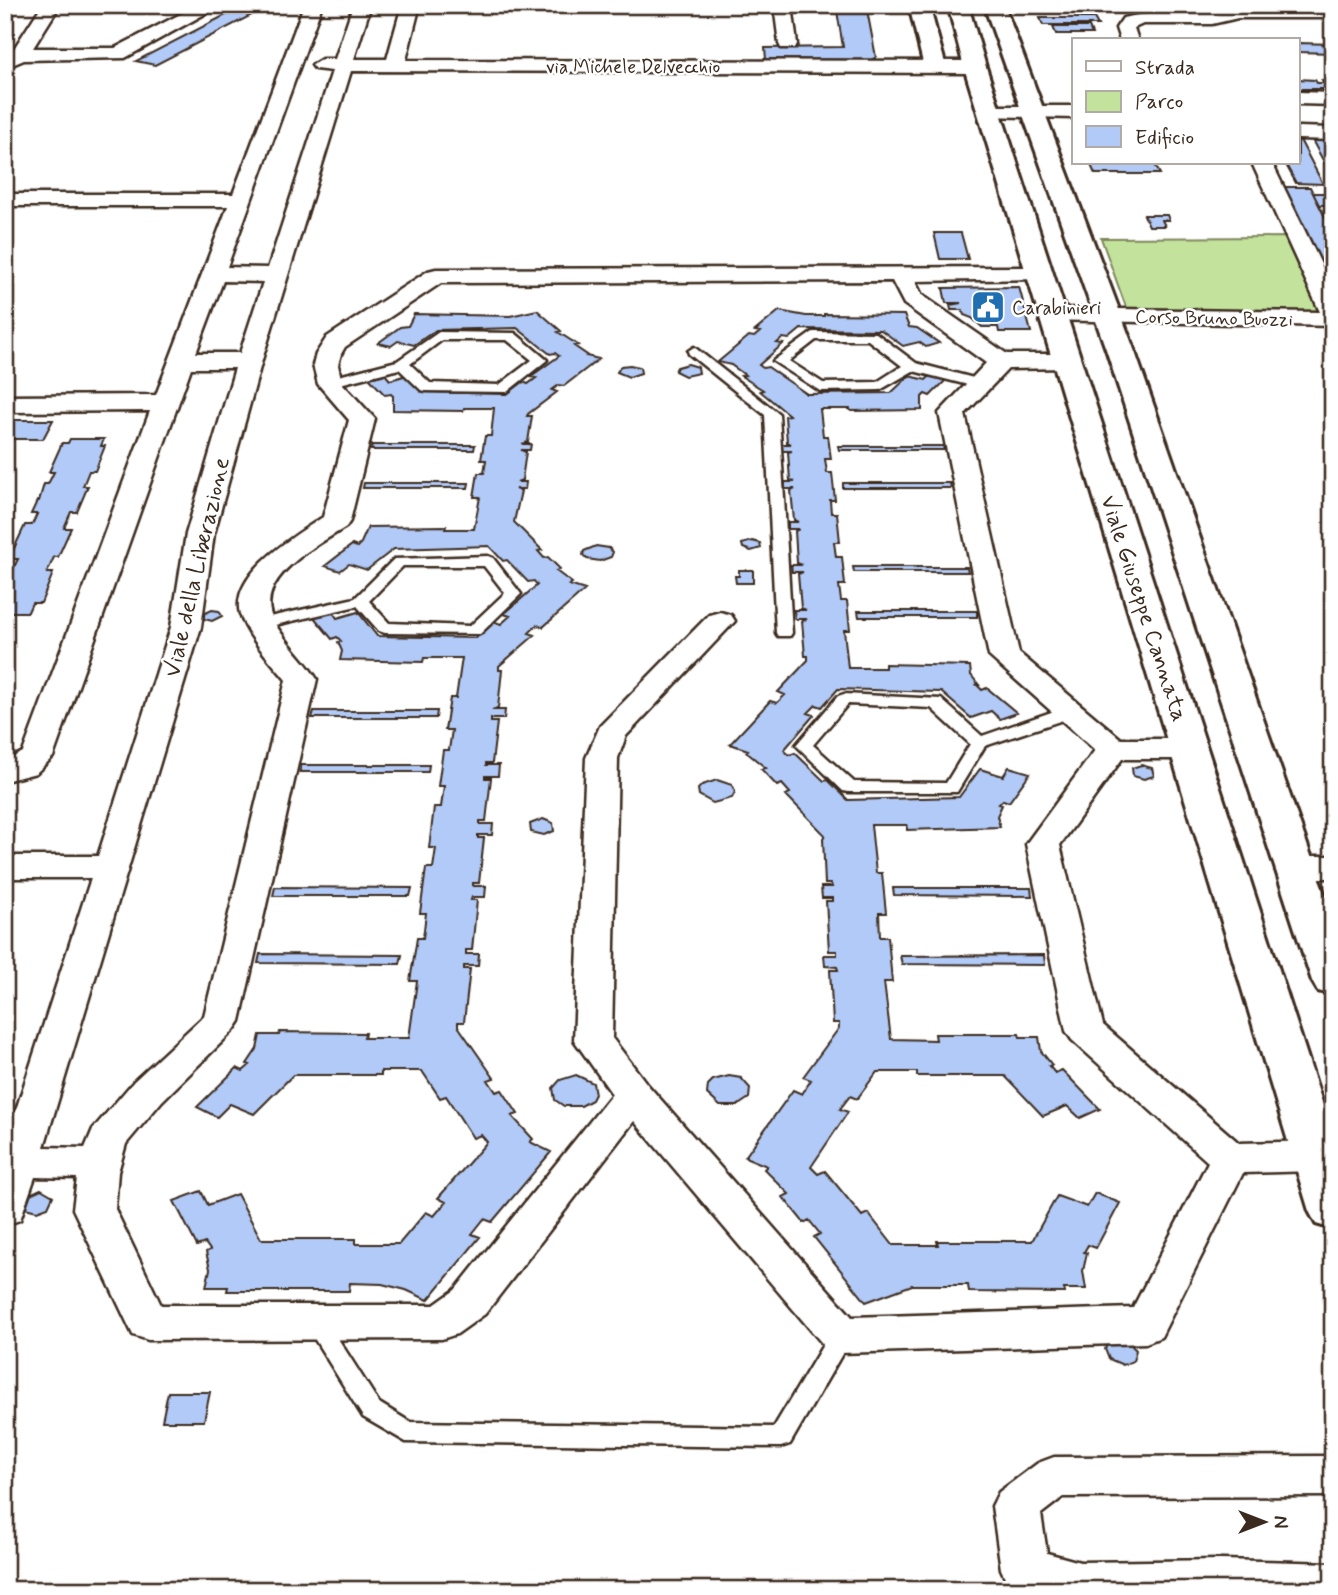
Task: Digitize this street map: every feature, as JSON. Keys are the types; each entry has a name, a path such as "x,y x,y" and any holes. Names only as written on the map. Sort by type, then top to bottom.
{"street":[{"path":"12,58 51,5"},
{"path":"12,58 118,54 212,5"},
{"path":"5,771 24,766 37,757 313,5"},
{"name":"Viale della Liberazione","path":"5,1209 186,627 200,534 276,275 362,5"},
{"path":"395,65 411,5"},
{"path":"783,5 788,44"},
{"path":"919,5 935,67"},
{"name":"Viale Giuseppe Cannata","path":"958,5 975,67 1333,1211"},
{"path":"994,5 1112,326 1333,981"},
{"path":"1128,38 1125,28 1129,22 1143,19 1212,19 1257,12 1333,13"},
{"name":"via Michele Delvecchio","path":"291,65 975,67"},
{"path":"1300,99 1333,99"},
{"path":"989,112 1072,112"},
{"path":"1300,114 1333,114"},
{"path":"1300,133 1333,134"},
{"path":"1262,164 1333,317"},
{"path":"5,200 241,200"},
{"path":"214,274 276,275"},
{"path":"633,1094 470,1302 442,1322 148,1323 94,1209 100,1163 107,1139 148,1091 221,1021 302,679 254,610 256,588 271,569 299,545 336,521 362,419 328,383 324,369 327,354 336,342 436,276 1040,274"},
{"path":"900,275 912,299 1001,362 952,414 1004,656 1113,749 1190,749"},
{"name":"Corso Bruno Buozzi","path":"1001,362 1060,338 1112,326 1333,317"},
{"name":"Corso Bruno Buozzi","path":"1112,326 1333,340"},
{"path":"181,361 250,360"},
{"path":"5,404 166,403"},
{"path":"720,621 611,733 602,758 593,1040 633,1094 841,1335 1146,1325 1230,1158"},
{"path":"1113,749 1043,844 1085,1031 1230,1158 1317,1156"},
{"path":"5,867 112,867"},
{"path":"1295,867 1333,867"},
{"path":"20,1162 100,1163"},
{"path":"1316,1586 1080,1584 1025,1569 1016,1506 1054,1477 1333,1476"}],"lane":[{"path":"328,383 402,364 439,336 510,336 540,360 502,389 426,387 402,364"},
{"path":"911,366 880,386 820,387 780,361 813,336 871,336 911,366 980,384"},
{"path":"694,351 772,414 785,633"},
{"path":"262,623 360,601 399,562 488,561 513,594 474,631 385,628 360,601"},
{"path":"979,743 935,703 844,699 804,745 849,787 951,788 979,743 1069,712"},
{"path":"314,1322 371,1410 406,1432 781,1437 841,1335"}],"green space":[{"path":"1293,237 1327,313 1127,310 1101,238"}],"building":[{"path":"245,5 271,5 155,65 136,61"},
{"path":"836,5 866,5 876,57 871,60 766,59 765,48 843,47"},
{"path":"1040,18 1094,18 1098,25 1043,25"},
{"path":"1053,27 1089,27 1092,34 1056,34"},
{"path":"1300,43 1333,44 1333,53 1300,52"},
{"path":"1300,79 1315,80 1317,83 1333,80 1333,89 1300,89"},
{"path":"1300,140 1323,184 1296,183 1286,164 1300,164"},
{"path":"1312,140 1333,140 1333,173 1330,173"},
{"path":"1090,164 1155,164 1160,174 1095,174"},
{"path":"1284,187 1310,187 1333,233 1333,287"},
{"path":"1313,193 1326,193 1332,205 1319,205"},
{"path":"1144,215 1167,215 1169,220 1162,220 1165,226 1149,226"},
{"path":"934,233 961,233 968,259 940,259"},
{"name":"Carabinieri","path":"1019,287 1031,332 999,332 998,327 982,327 964,315 962,310 951,310 950,305 961,303 946,303 943,288"},
{"path":"537,310 561,331 558,332 578,345 574,346 586,356 599,359 564,386 559,385 552,390 557,392 528,414 527,416 532,416 528,442 522,444 531,444 530,450 521,450 526,452 522,480 517,482 526,482 525,489 516,489 521,491 514,522 542,550 538,551 544,558 548,557 560,569 556,571 572,583 569,585 585,590 543,627 537,625 529,633 535,635 499,666 499,670 502,670 498,708 492,710 505,710 504,719 491,719 491,722 497,722 492,763 486,763 499,765 498,776 485,776 491,778 486,821 480,821 480,824 493,824 492,835 478,835 478,838 484,838 479,883 473,883 473,886 486,886 485,897 472,897 471,900 477,900 472,950 466,950 466,954 479,954 478,966 464,966 464,969 470,969 464,1022 458,1022 458,1026 494,1078 488,1080 496,1092 502,1090 518,1114 512,1116 533,1139 530,1142 551,1152 492,1222 484,1219 472,1234 480,1237 428,1300 406,1290 382,1284 350,1283 349,1291 227,1291 228,1287 206,1287 210,1269 206,1252 210,1250 205,1243 197,1246 174,1201 201,1191 208,1205 237,1194 261,1239 356,1239 356,1244 399,1244 426,1212 434,1216 446,1202 438,1198 487,1142 481,1135 473,1138 446,1096 440,1098 422,1071 381,1071 381,1075 293,1075 254,1114 230,1104 217,1117 197,1107 237,1068 243,1071 250,1065 247,1064 257,1049 260,1035 279,1035 280,1032 365,1033 364,1038 409,1038 417,981 410,981 417,938 423,938 426,913 420,913 426,868 433,868 436,848 429,848 434,807 441,807 444,786 438,786 443,750 449,750 452,730 445,730 450,698 456,698 462,658 424,658 423,662 340,660 342,651 338,642 341,641 337,637 332,639 313,616 332,611 337,618 358,612 377,636 476,638 495,622 501,624 510,616 504,614 537,585 534,581 528,582 489,546 394,549 367,570 349,564 340,571 325,566 352,545 357,547 368,527 446,526 445,529 474,529 480,497 474,497 478,473 484,473 486,460 481,460 485,436 491,436 494,408 464,408 463,411 393,410 393,396 385,395 369,378 385,374 390,380 407,375 424,392 507,394 523,382 528,384 536,378 530,377 559,356 550,354 517,328 436,330 414,345 398,341 391,346 378,343 400,327 408,326 414,314 510,316"},
{"path":"779,311 806,316 904,315 909,327 917,328 939,343 926,347 919,342 903,346 881,330 801,329 789,339 783,338 777,343 783,344 759,365 768,367 807,394 891,393 909,376 926,380 931,375 947,379 930,396 925,394 922,397 922,410 820,409 823,436 828,436 831,459 825,459 827,473 832,473 835,500 830,500 831,513 837,513 840,542 834,542 836,557 842,557 845,585 839,585 841,601 847,601 850,630 844,630 848,668 885,668 885,664 970,666 971,675 982,690 987,688 1017,713 1000,719 991,711 971,718 941,692 838,689 822,707 816,705 808,713 814,715 784,750 789,755 795,753 848,800 959,797 980,769 1003,776 1009,767 1030,773 1009,802 1003,800 999,804 1002,805 997,816 1000,827 907,830 907,825 871,825 876,873 882,873 886,913 879,913 880,937 888,937 892,982 884,982 891,1039 936,1040 935,1034 1019,1034 1020,1037 1039,1037 1041,1051 1052,1065 1049,1066 1055,1073 1062,1070 1100,1109 1080,1118 1067,1106 1043,1116 1005,1076 917,1076 917,1072 877,1072 857,1099 850,1096 840,1109 848,1112 811,1167 818,1174 825,1171 862,1216 868,1213 893,1245 938,1245 937,1241 1032,1241 1057,1196 1087,1207 1095,1193 1120,1203 1096,1248 1088,1245 1084,1252 1087,1253 1083,1271 1086,1289 1064,1289 1065,1293 969,1292 968,1285 912,1285 866,1302 814,1237 820,1234 809,1220 804,1223 783,1197 789,1194 764,1169 767,1166 745,1157 793,1090 802,1094 811,1080 803,1077 839,1028 839,1023 833,1023 830,970 838,970 837,967 825,966 824,955 837,955 837,951 829,951 826,901 832,901 832,898 822,898 821,887 832,887 831,884 825,884 825,835 786,795 790,793 782,784 777,786 761,769 766,768 746,752 748,750 730,744 770,701 777,703 785,695 778,692 808,660 808,656 805,656 802,621 807,619 795,619 794,610 806,610 801,608 798,574 803,572 792,572 791,565 802,565 797,563 795,531 799,529 788,529 788,522 798,522 794,520 791,491 795,489 785,489 785,482 795,482 790,481 788,452 792,451 782,451 781,444 791,444 787,442 785,416 789,415 760,391 763,390 741,376 745,375 731,365 718,362 749,336 754,337 760,332 755,331"},
{"path":"688,364 698,367 699,373 685,376 675,371 677,367"},
{"path":"621,366 640,367 641,373 629,377 617,372"},
{"path":"5,420 53,420 43,439 5,439"},
{"path":"70,439 104,439 101,446 105,446 95,471 89,471 83,486 88,486 77,512 71,512 64,528 71,528 58,557 54,557 47,573 53,573 41,603 32,603 28,612 5,612 5,571 12,571 18,559 9,559 25,525 32,525 37,514 31,514 39,501 44,484 48,484 54,472 49,472 62,443 68,443"},
{"path":"372,445 475,445 474,450 371,450"},
{"path":"838,446 943,446 944,450 839,450"},
{"path":"364,483 469,483 468,488 363,488"},
{"path":"843,483 950,483 951,488 843,488"},
{"path":"752,541 760,543 761,548 751,551 743,548 742,544"},
{"path":"596,546 609,548 613,552 611,557 600,561 587,559 583,555 584,551"},
{"path":"853,567 967,567 968,572 854,572"},
{"path":"739,570 753,570 753,583 736,583 735,576 739,576"},
{"path":"212,610 219,611 222,616 212,621 204,619 203,614"},
{"path":"858,611 977,611 977,617 859,617"},
{"path":"314,711 437,711 436,718 312,718"},
{"path":"301,765 429,765 428,772 300,772"},
{"path":"1141,765 1152,768 1154,776 1144,779 1133,776 1132,768"},
{"path":"717,780 732,785 735,792 732,798 713,803 699,795 698,789 702,785"},
{"path":"543,819 553,823 554,831 544,835 531,832 530,824"},
{"path":"275,887 412,888 410,896 273,896"},
{"path":"893,888 1031,888 1032,896 894,895"},
{"path":"260,954 402,955 400,964 258,963"},
{"path":"1044,955 1045,965 902,964 900,956"},
{"path":"576,1075 593,1083 595,1094 592,1100 581,1106 564,1106 555,1100 553,1088 560,1080"},
{"path":"729,1076 741,1078 750,1088 749,1098 737,1106 720,1106 707,1094 708,1085 713,1080"},
{"path":"41,1189 53,1196 48,1207 37,1211 25,1208 26,1196"},
{"path":"1128,1342 1136,1350 1133,1361 1123,1365 1109,1359 1105,1349 1108,1343"},
{"path":"168,1392 210,1392 204,1421 162,1421"}],"place":[{"name":"Carabinieri","path":"988,307"}]}
